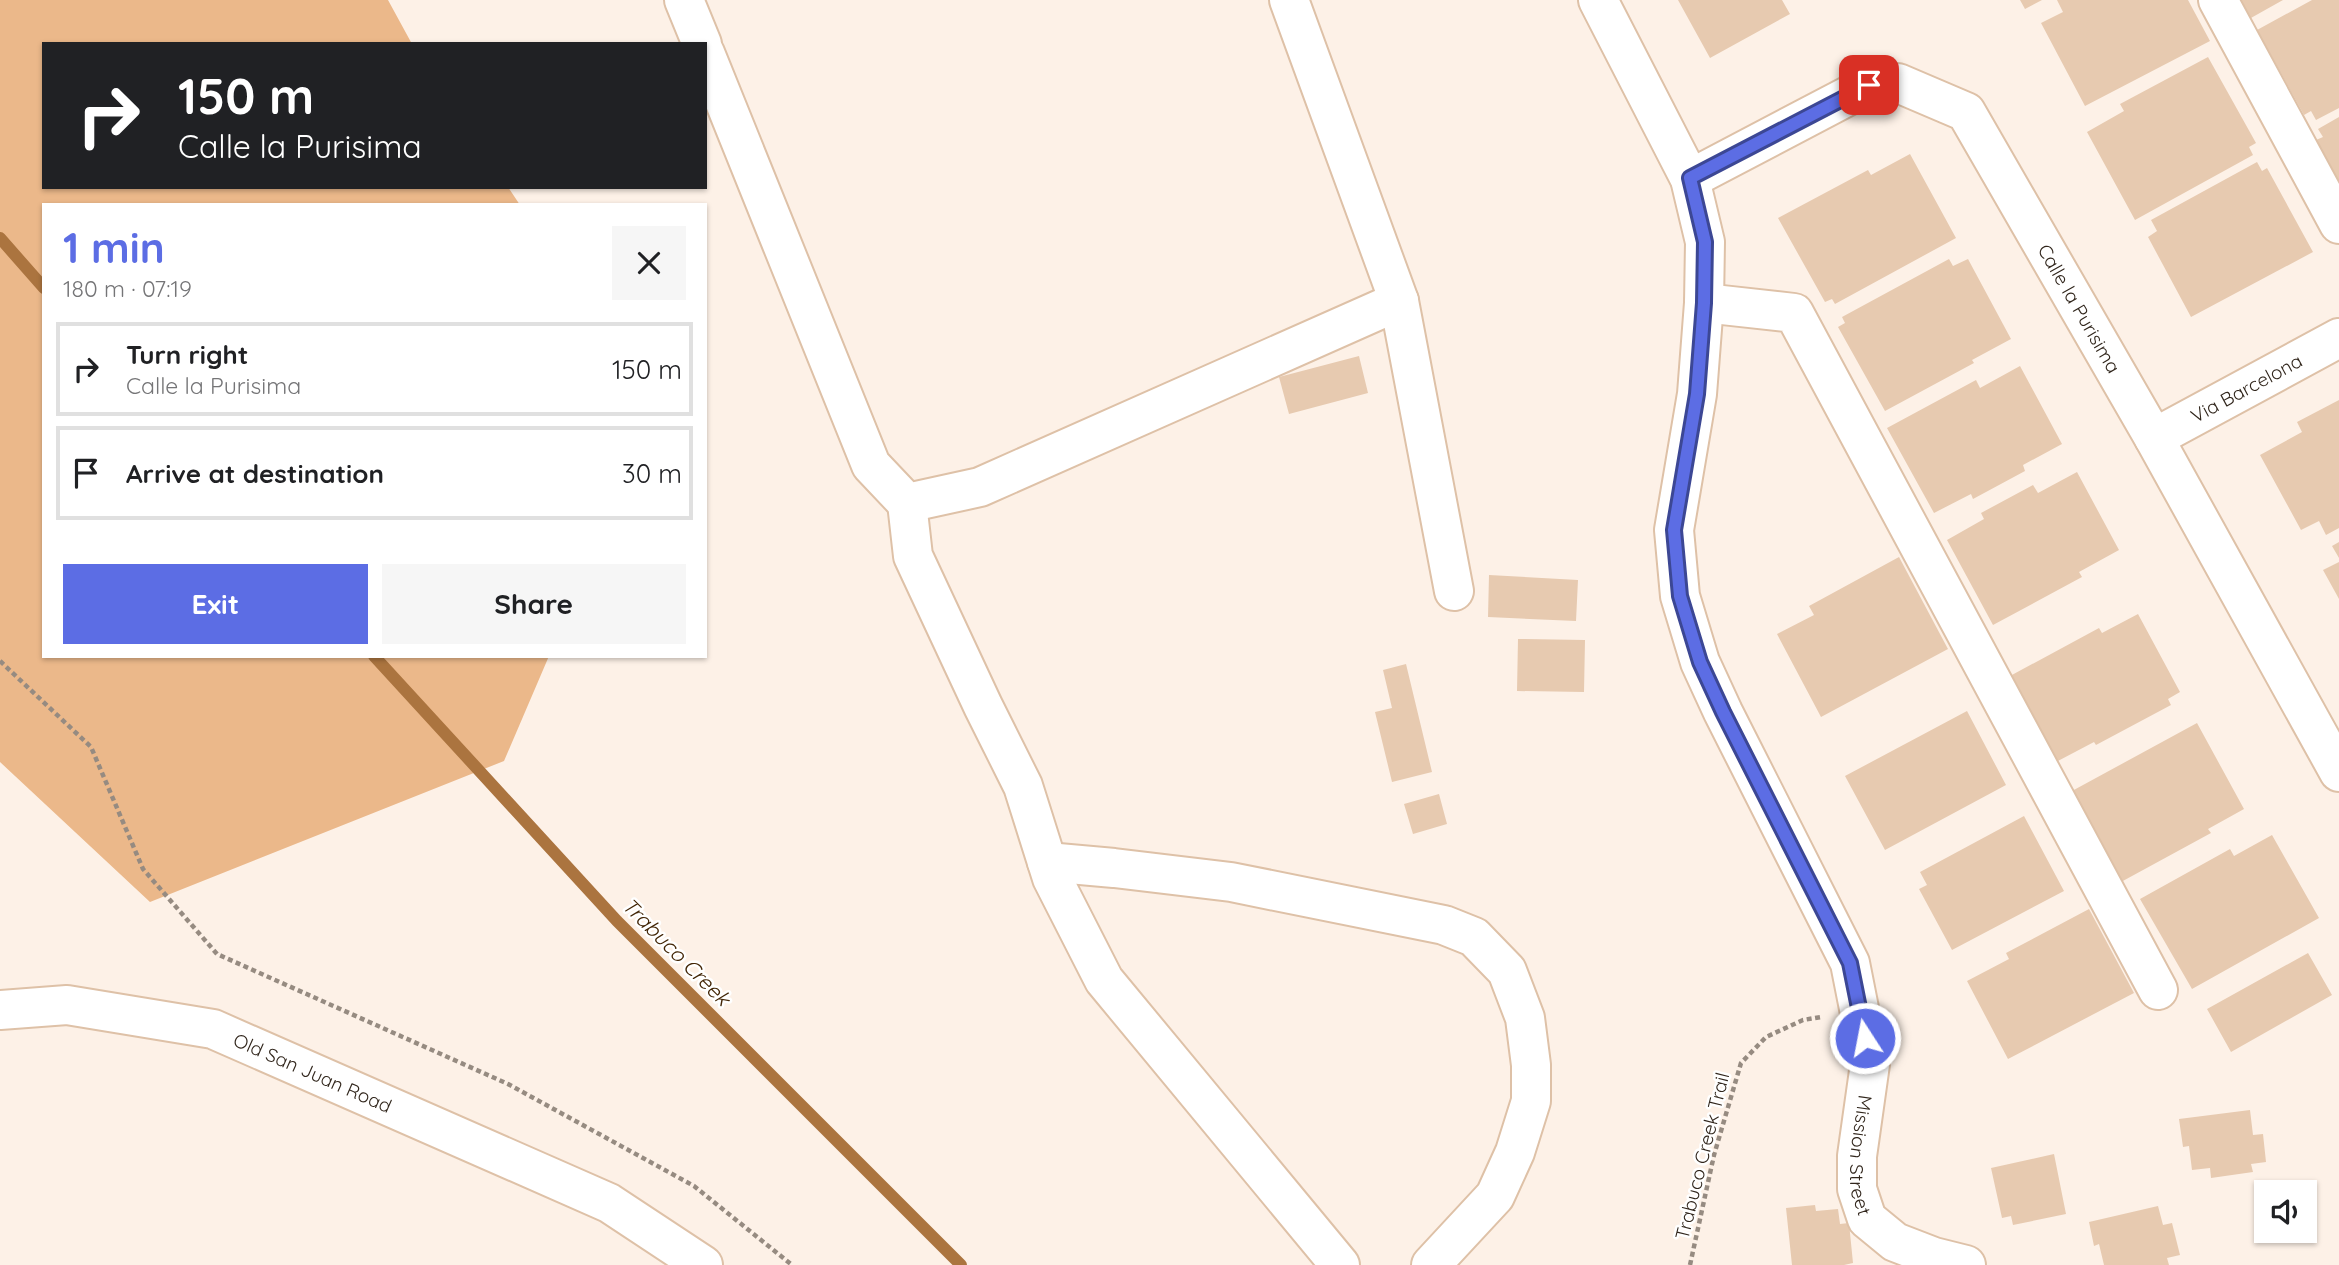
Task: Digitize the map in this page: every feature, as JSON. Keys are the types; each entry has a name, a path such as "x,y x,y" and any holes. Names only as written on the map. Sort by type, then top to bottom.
{"street":[{"path":"684,0 701,42"},
{"path":"1289,0 1399,301 1454,591"},
{"name":"Mission Street","path":"1598,0 1690,178 1705,242 1704,303 1697,394 1674,530 1680,596 1700,662 1723,712 1850,963 1870,1064 1857,1156 1857,1189 1867,1219 1895,1242 1934,1257 1966,1265"},
{"path":"2218,0 2339,224"},
{"path":"707,58 871,465 907,503 913,556 1023,786 1052,878 1104,980 1340,1265"},
{"name":"Calle la Purisima","path":"1690,178 1869,85 1898,83 1966,112 2154,438 2339,772"},
{"path":"907,503 980,487 1399,301"},
{"path":"1704,303 1794,313 2158,990"},
{"name":"Via Barcelona","path":"2154,438 2339,338"},
{"path":"1047,862 1114,867 1230,882 1444,925 1474,937 1507,971 1525,1018 1531,1065 1531,1101 1515,1152 1495,1196 1432,1265"},
{"name":"Old San Juan Road","path":"0,1010 67,1005 213,1029 609,1203 703,1265"}],"path":[{"path":"0,661 91,747 143,869 218,954 508,1084 694,1186 792,1265"},
{"name":"Trabuco Creek Trail","path":"1690,1265 1714,1155 1741,1063 1766,1037 1802,1020 1860,1012"}],"shaded area":[{"path":"0,0 388,0 411,42 42,42 42,189 509,189 519,203 42,203 42,658 548,658 504,761 150,902 0,762"}],"building":[{"path":"1678,0 1782,0 1790,14 1710,58"},
{"path":"2020,0 2042,0 2025,9"},
{"path":"2057,0 2188,0 2210,41 2085,106 2041,23 2063,12"},
{"path":"2230,0 2283,0 2242,23"},
{"path":"2312,0 2339,0 2339,108 2316,120 2311,111 2304,115 2257,30"},
{"path":"2208,57 2256,143 2249,147 2253,155 2135,220 2087,132 2124,111 2120,104"},
{"path":"2339,117 2339,182 2316,140 2323,137 2318,129"},
{"path":"1910,154 1956,238 1835,304 1832,299 1825,302 1778,218 1868,170 1871,175"},
{"path":"2257,162 2262,171 2267,168 2313,252 2191,317 2148,237 2157,231 2151,220"},
{"path":"1949,259 1953,266 1968,259 2011,339 1972,360 1974,363 1885,411 1838,327 1845,323 1842,317"},
{"path":"1359,356 1368,393 1289,414 1279,377"},
{"path":"2020,366 2062,444 2023,465 2025,471 1973,499 1971,494 1934,513 1887,428 1976,380 1980,388"},
{"path":"2339,400 2339,528 2326,535 2319,521 2301,530 2260,455 2302,432 2297,422"},
{"path":"2077,472 2119,550 2079,572 2082,577 1993,625 1947,540 1984,519 1981,513 2033,485 2038,493"},
{"path":"2339,542 2339,558 2332,546"},
{"path":"1899,557 1948,649 1821,717 1777,634 1814,615 1809,606"},
{"path":"2339,562 2339,599 2323,570"},
{"path":"1489,575 1578,580 1576,621 1488,617"},
{"path":"2138,614 2180,692 2168,699 2171,705 2096,745 2094,742 2056,762 2010,676 2099,628 2102,633"},
{"path":"1518,639 1585,640 1584,692 1517,691"},
{"path":"1406,664 1432,772 1392,782 1375,712 1392,708 1383,670"},
{"path":"1967,711 2006,785 1885,850 1845,776"},
{"path":"2197,723 2244,809 2208,829 2211,833 2121,882 2072,791"},
{"path":"1439,794 1447,824 1413,834 1404,804"},
{"path":"2024,816 2064,891 1952,950 1919,889 1927,885 1920,872"},
{"path":"2272,835 2319,918 2192,989 2140,899 2230,849 2234,856"},
{"path":"2089,909 2134,993 2008,1059 1967,981 2009,959 2006,953"},
{"path":"2308,953 2332,995 2231,1052 2207,1009"},
{"path":"2250,1110 2253,1135 2263,1134 2266,1162 2251,1164 2253,1172 2211,1178 2210,1168 2192,1170 2189,1146 2183,1147 2179,1119"},
{"path":"2054,1154 2066,1214 2013,1225 2011,1216 2002,1218 1991,1168"},
{"path":"1815,1205 1816,1211 1838,1209 1840,1224 1849,1223 1853,1263 1792,1265 1786,1208"},
{"path":"2158,1206 2163,1225 2172,1223 2180,1255 2167,1258 2169,1265 2104,1265 2099,1244 2094,1246 2089,1222"}],"waterway":[{"name":"Trabuco Creek","path":"0,238 42,286"},
{"name":"Trabuco Creek","path":"376,658 617,921 961,1265"}],"route":[{"path":"1865,1038 1850,963 1700,662 1680,596 1674,530 1697,394 1704,303 1705,242 1690,178 1869,85"}]}
